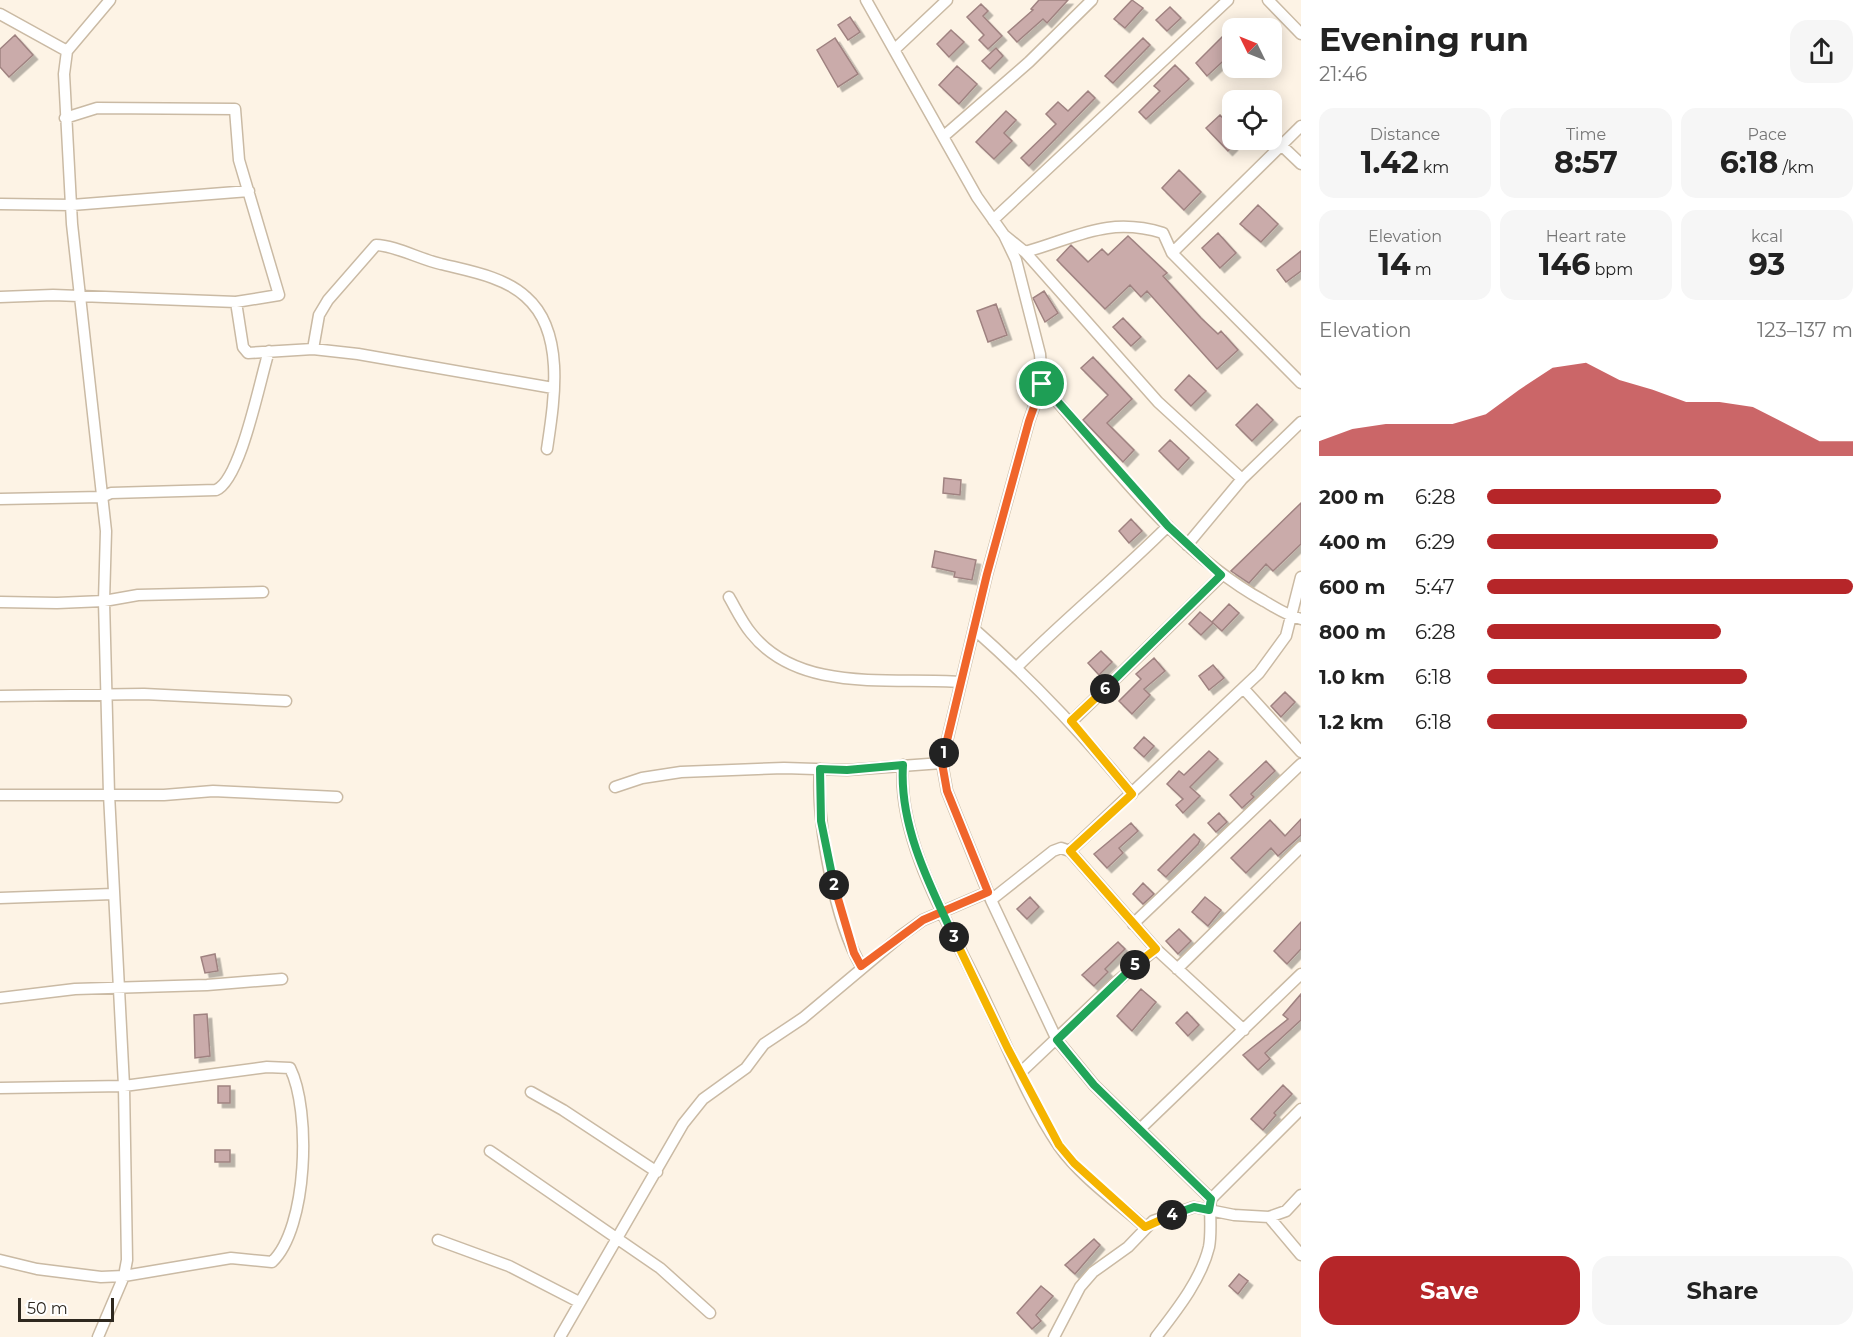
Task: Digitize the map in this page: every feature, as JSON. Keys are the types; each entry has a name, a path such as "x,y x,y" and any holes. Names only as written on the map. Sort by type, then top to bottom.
{"street":[{"path":"98,1337 124,1276 127,1260 124,1086 117,988 109,794 104,601 106,531 72,205 63,74 67,51 110,0"},
{"path":"866,0 944,136 966,180 1004,235 1016,260 1040,354 1042,384 1002,519 960,682 942,763 947,791 990,896 1057,1040 1094,1085 1140,1129 1210,1205 1211,1235 1204,1260 1181,1304 1156,1337"},
{"path":"894,50 946,0"},
{"path":"944,136 1029,62 1092,0"},
{"path":"993,220 1228,0"},
{"path":"1268,0 1301,34"},
{"path":"0,14 67,51"},
{"path":"0,297 236,302 276,297 280,292 239,160 235,109 97,108 65,118"},
{"path":"1282,142 1301,126"},
{"path":"1282,146 1301,164"},
{"path":"1172,253 1274,150"},
{"path":"0,204 72,205 249,191"},
{"path":"1025,252 1077,233 1141,227 1163,233 1172,253 1301,383"},
{"path":"1004,235 1025,252 1158,402 1242,479"},
{"path":"313,349 319,315 328,300 376,245 488,277 526,296 546,324 551,344 553,388 547,449"},
{"path":"236,302 245,351 313,349 358,354 553,388"},
{"path":"0,499 102,497 111,493 222,487 229,479 238,457 269,351"},
{"path":"1042,384 1187,545 1221,575 1297,618"},
{"path":"1187,545 1242,479 1301,422"},
{"path":"1017,667 1168,526"},
{"path":"1071,721 1221,575"},
{"path":"1070,851 1244,690 1280,645 1297,618 1301,578"},
{"path":"0,602 104,601 138,595 263,592"},
{"path":"729,597 751,633 768,650 799,667 868,681 960,682"},
{"path":"974,629 1017,667 1071,721 1132,794"},
{"path":"1244,690 1301,752"},
{"path":"0,696 144,694 286,701"},
{"path":"615,787 642,778 681,772 784,768 847,770 942,763"},
{"path":"1133,924 1301,764"},
{"path":"903,765 901,788 910,830 942,912 1020,1072 1063,1150 1145,1227"},
{"path":"820,769 820,811 828,863 848,937 861,966"},
{"path":"0,795 164,795 231,791 337,797"},
{"path":"1178,969 1301,847"},
{"path":"560,1337 683,1124 703,1099 746,1068 765,1044 803,1018 861,966 923,920 990,896 1053,851 1061,849 1070,851 1156,949 1244,1030"},
{"path":"0,898 113,894"},
{"path":"1020,1072 1057,1040 1115,983 1156,949"},
{"path":"1140,1129 1301,974"},
{"path":"0,998 75,989 282,979"},
{"path":"0,1088 124,1086 267,1067 290,1068 301,1102 302,1179 301,1199 290,1233 283,1250 272,1262 231,1258 124,1276 72,1275 0,1260"},
{"path":"531,1092 563,1110 657,1172"},
{"path":"1210,1205 1301,1109"},
{"path":"490,1151 617,1237 688,1291 710,1313"},
{"path":"1054,1337 1080,1287 1093,1272 1128,1247 1145,1227 1185,1208 1210,1205 1269,1217 1286,1211 1301,1196"},
{"path":"1269,1217 1301,1255"},
{"path":"438,1240 509,1266 579,1302"}],"building":[{"path":"1039,0 1068,0 1047,23 1043,19 1017,42 1008,32 1033,10 1031,9"},
{"path":"1132,0 1143,8 1125,28 1114,19"},
{"path":"981,4 988,11 983,16 1002,36 988,49 979,40 984,35 967,17"},
{"path":"1170,7 1181,18 1167,31 1156,20"},
{"path":"850,17 860,32 848,40 838,25"},
{"path":"951,30 964,42 949,57 937,44"},
{"path":"15,35 33,55 9,77 0,67 0,49"},
{"path":"1222,37 1222,62 1207,76 1196,63"},
{"path":"835,38 858,74 838,87 817,50"},
{"path":"1143,38 1150,45 1113,83 1105,76"},
{"path":"996,48 1003,56 990,69 982,61"},
{"path":"1175,65 1189,79 1146,119 1139,112 1160,91 1154,86"},
{"path":"957,66 977,84 959,104 939,85"},
{"path":"1088,91 1095,98 1029,166 1021,158 1056,124 1046,114 1058,102 1068,111"},
{"path":"1006,111 1016,120 1004,133 1012,141 994,159 976,142"},
{"path":"1220,115 1222,117 1222,145 1206,128"},
{"path":"1179,170 1201,192 1184,210 1162,188"},
{"path":"1258,205 1278,224 1261,242 1240,224"},
{"path":"1218,233 1236,253 1220,268 1202,248"},
{"path":"1128,236 1167,273 1163,276 1201,318 1218,334 1221,331 1238,350 1217,369 1147,291 1141,297 1130,285 1105,309 1057,260 1071,245 1088,262 1102,249 1108,255"},
{"path":"1301,251 1301,271 1286,282 1277,270"},
{"path":"1044,291 1058,313 1045,322 1033,298"},
{"path":"996,304 1007,335 988,342 977,311"},
{"path":"1123,318 1141,337 1131,346 1113,327"},
{"path":"1093,357 1132,399 1107,423 1134,450 1123,462 1083,420 1108,395 1081,368"},
{"path":"1189,375 1206,391 1191,406 1175,390"},
{"path":"1257,404 1273,420 1252,441 1236,425"},
{"path":"1170,440 1189,458 1178,470 1159,451"},
{"path":"944,478 961,480 960,495 943,493"},
{"path":"1301,503 1301,544 1273,571 1266,564 1249,583 1231,571"},
{"path":"1131,519 1142,531 1129,543 1119,531"},
{"path":"935,551 976,560 972,580 954,577 955,572 932,567"},
{"path":"1229,604 1239,613 1222,631 1212,622"},
{"path":"1200,612 1213,623 1201,635 1189,624"},
{"path":"1101,651 1112,662 1099,675 1088,663"},
{"path":"1154,658 1165,671 1144,689 1150,695 1132,714 1119,701 1141,679 1136,674"},
{"path":"1213,665 1224,678 1209,690 1199,676"},
{"path":"1285,692 1295,702 1281,717 1271,706"},
{"path":"1144,737 1154,746 1144,757 1134,748"},
{"path":"1209,751 1218,759 1190,787 1200,796 1183,813 1176,805 1183,799 1167,784 1179,771 1184,775"},
{"path":"1266,761 1275,771 1251,794 1254,797 1242,808 1230,795"},
{"path":"1219,813 1227,822 1216,832 1208,823"},
{"path":"1301,819 1301,835 1278,856 1271,848 1246,873 1231,858 1270,820 1285,836"},
{"path":"1131,823 1138,831 1119,848 1123,853 1107,868 1094,854"},
{"path":"1194,834 1200,840 1198,844 1166,877 1158,870"},
{"path":"1143,883 1154,894 1143,904 1133,894"},
{"path":"1030,897 1039,907 1027,919 1017,909"},
{"path":"1205,897 1221,910 1208,926 1192,912"},
{"path":"1301,922 1301,949 1287,964 1274,951"},
{"path":"1179,929 1191,941 1178,954 1166,941"},
{"path":"1118,942 1125,949 1105,969 1108,972 1094,986 1082,975"},
{"path":"215,954 218,971 205,973 201,957"},
{"path":"1141,989 1156,1002 1132,1031 1117,1016"},
{"path":"1301,994 1301,1020 1265,1053 1270,1059 1258,1070 1243,1055 1288,1019 1283,1015"},
{"path":"1187,1012 1199,1025 1188,1036 1176,1023"},
{"path":"207,1014 210,1056 195,1058 194,1015"},
{"path":"1283,1085 1292,1094 1274,1113 1276,1115 1263,1130 1251,1119"},
{"path":"218,1086 230,1086 230,1103 218,1103"},
{"path":"215,1150 230,1150 230,1162 215,1162"},
{"path":"1094,1239 1100,1245 1075,1274 1065,1265"},
{"path":"1239,1274 1248,1281 1238,1294 1229,1286"},
{"path":"1041,1286 1053,1296 1036,1315 1041,1321 1032,1329 1017,1313"}],"route":[{"path":"1042,384 1029,421 987,574 942,763 947,791 988,892 942,912 923,920 861,966 848,937 828,863 821,821 820,769 847,770 903,765 901,788 905,813 942,912 1036,1103 1059,1145 1074,1163 1145,1227 1153,1221 1185,1208 1209,1210 1211,1199 1094,1085 1074,1064 1057,1040 1115,983 1156,949 1070,851 1132,794 1071,721 1088,707 1221,575 1168,526 1042,384"}]}
